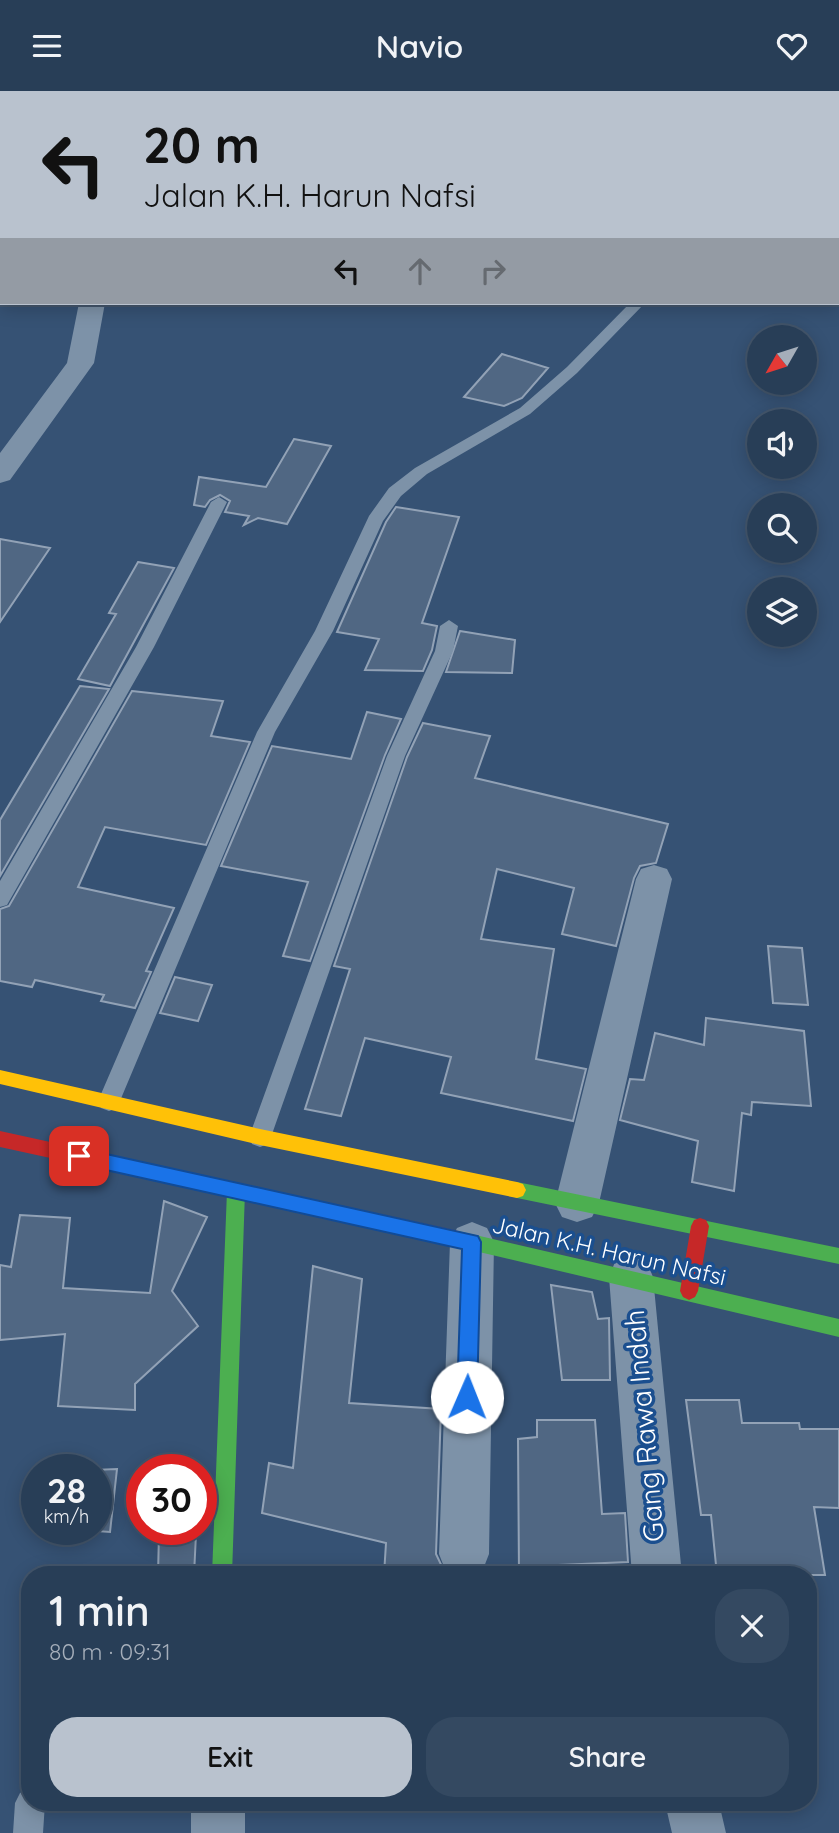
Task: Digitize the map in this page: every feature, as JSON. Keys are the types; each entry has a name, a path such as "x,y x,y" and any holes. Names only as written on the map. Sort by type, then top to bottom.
{"main road":[{"name":"Jalan K.H. Harun Nafsi","path":"0,1077 260,1137 839,1256"},
{"name":"Jalan K.H. Harun Nafsi","path":"0,1139 631,1277 839,1328"},
{"path":"222,1566 236,1191"},
{"path":"689,1291 700,1226"}],"street":[{"path":"0,474 80,363 92,305"},
{"path":"577,1203 654,879"},
{"path":"464,1554 472,1242"},
{"name":"Gang Rawa Indah","path":"631,1277 655,1566"},
{"path":"218,1811 218,1833"},
{"path":"694,1811 699,1833"}],"lane":[{"path":"109,1101 267,732 324,631 376,520 395,492 421,471 525,411 572,370 636,305"},
{"path":"0,899 145,647 219,502"},
{"path":"260,1137 396,755 444,652 449,626"},
{"path":"28,1833 29,1811"}],"building":[{"path":"502,354 548,368 522,398 504,406 464,397"},
{"path":"294,439 331,446 287,524 258,518 244,525 249,516 225,512 230,501 220,495 210,500 205,507 194,505 199,477 266,487"},
{"path":"396,507 459,517 422,623 437,626 432,650 423,671 365,670 379,639 337,632 386,522"},
{"path":"0,539 50,548 0,622"},
{"path":"138,562 174,568 110,686 78,679 116,614 109,613"},
{"path":"460,631 515,640 512,673 446,672"},
{"path":"80,686 109,689 0,876 0,820"},
{"path":"132,691 223,701 211,736 250,742 206,845 105,827 78,887 174,908 146,971 151,972 135,1008 101,1001 104,995 35,980 32,987 0,981 0,909 9,906"},
{"path":"367,712 401,719 385,755 310,961 283,956 308,882 221,866 272,746 351,759"},
{"path":"423,723 490,736 475,778 668,824 656,863 640,866 634,878 616,946 562,934 574,888 497,869 481,939 554,949 536,1059 586,1069 573,1121 441,1093 451,1057 365,1038 341,1116 305,1109 350,969 334,966 407,757"},
{"path":"768,946 802,948 808,1005 773,1003"},
{"path":"175,977 212,985 198,1021 160,1013"},
{"path":"706,1018 804,1031 811,1106 752,1102 751,1115 742,1113 734,1191 692,1182 698,1141 620,1120 630,1079 644,1080 655,1033 704,1045"},
{"path":"164,1201 207,1217 172,1291 198,1326 135,1384 135,1410 58,1406 65,1334 0,1340 0,1265 11,1267 20,1215 70,1218 63,1288 150,1293"},
{"path":"313,1266 362,1279 349,1403 441,1409 436,1554 442,1566 385,1566 386,1543 262,1513 269,1463 293,1468"},
{"path":"551,1285 592,1292 598,1319 609,1318 610,1380 562,1380"},
{"path":"686,1400 739,1400 742,1423 799,1423 800,1429 839,1429 839,1508 814,1507 825,1575 817,1575 817,1566 716,1566 711,1515 701,1515"},
{"path":"537,1420 595,1420 602,1514 625,1513 628,1562 519,1566 518,1439 537,1437"},
{"path":"112,1469 117,1469 112,1514"},
{"path":"159,1545 195,1545 194,1566 158,1566"}],"traffic: fast":[{"path":"517,1190 839,1256"},
{"path":"222,1566 236,1191"},
{"path":"458,1239 839,1328"}],"traffic: slow":[{"path":"0,1077 260,1137 517,1190"}],"traffic: jam":[{"path":"0,1139 458,1239"},
{"path":"689,1291 700,1226"}],"route":[{"path":"79,1156 472,1242 467,1397"}]}
